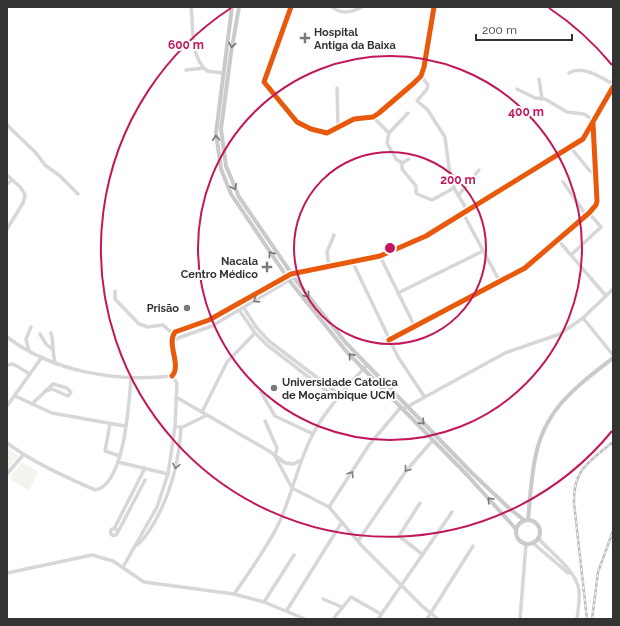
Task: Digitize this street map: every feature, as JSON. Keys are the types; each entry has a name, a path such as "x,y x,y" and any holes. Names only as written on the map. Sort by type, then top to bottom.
{"main road":[{"path":"232,7 222,73 216,133 218,152 224,176 235,201 288,278 319,319 363,370 468,476 516,529 519,540 526,544 533,542 538,538 540,531 538,525 532,520 526,520 519,523 516,529"},
{"path":"239,7 222,113 221,129 224,155 230,178 243,205 321,313 366,366 472,473 526,520"},
{"path":"526,520 535,455 543,432 551,416 568,395 613,356"},
{"path":"468,476 472,473"}],"street":[{"path":"191,7 192,31 196,53 207,71 222,73"},
{"path":"291,7 264,82 297,122 311,129 324,132 330,132 357,118 372,117 384,109 421,76 424,67 434,7"},
{"path":"332,7 339,12 346,12 362,7"},
{"path":"186,70 204,68"},
{"path":"569,73 576,70 586,71 613,84"},
{"path":"421,76 428,85 427,89 417,101 429,112 446,137 449,168 454,188 467,210"},
{"path":"539,79 542,99"},
{"path":"173,334 177,331 209,320 300,272 353,263 380,256 426,236 572,148 585,138 613,87"},
{"path":"337,88 338,128"},
{"path":"389,340 525,268 588,214 597,203 594,122 584,114 567,112 542,99 517,90"},
{"path":"408,113 389,133 387,143 394,155 402,163 402,169 416,186 417,194 432,200 454,188"},
{"path":"372,117 389,133"},
{"path":"7,125 36,153 45,165 60,176 78,194"},
{"path":"572,148 589,170 596,175"},
{"path":"402,163 409,159"},
{"path":"458,196 479,170"},
{"path":"7,175 24,192 25,199 7,229"},
{"path":"7,184 12,180"},
{"path":"563,182 588,214 601,227 571,255"},
{"path":"463,213 500,282"},
{"path":"329,267 327,252 334,235"},
{"path":"558,240 606,296"},
{"path":"398,293 483,250"},
{"path":"380,256 415,327"},
{"path":"353,263 389,340 406,370 424,396"},
{"path":"173,342 178,338 212,326 244,308 288,278"},
{"path":"329,507 369,445 402,408 505,353 556,337 583,318 613,289"},
{"path":"115,291 115,299 138,324 148,327 163,325 173,334 175,370 172,376"},
{"path":"244,308 256,327 269,341 340,395"},
{"path":"239,310 255,333 267,345 337,399"},
{"path":"583,318 613,356"},
{"path":"29,351 26,339 31,327"},
{"path":"51,333 54,344 54,362"},
{"path":"202,412 227,362 255,333"},
{"path":"40,334 46,344 53,350"},
{"path":"7,337 29,351 42,357 81,371 131,377 172,376"},
{"path":"7,406 42,357"},
{"path":"7,365 13,364 30,374"},
{"path":"234,594 259,560 279,522 292,488 300,460 313,434 340,395 366,366"},
{"path":"123,567 157,507 168,474 174,445 177,383 172,376"},
{"path":"7,443 23,455 56,472 95,490 100,488 108,481 120,456 131,377"},
{"path":"32,404 45,391 55,384 71,392 68,396 54,389 45,391"},
{"path":"260,392 275,416 313,434"},
{"path":"15,396 52,413 125,426"},
{"path":"176,397 288,464 294,464 300,460"},
{"path":"175,427 181,428 207,415"},
{"path":"265,421 277,448 275,456 292,488 329,507 358,541 400,585 438,619"},
{"path":"110,424 106,451 120,456"},
{"path":"135,547 144,540 168,494 175,471 181,428"},
{"path":"358,541 406,471 433,440"},
{"path":"7,474 23,455"},
{"path":"118,462 168,474"},
{"path":"145,468 114,529 111,531 112,535 116,535 118,532 145,480"},
{"path":"420,502 399,536 422,554"},
{"path":"378,619 400,585 452,512"},
{"path":"287,610 342,522"},
{"path":"114,529 118,532"},
{"path":"538,538 566,566 579,590 577,619"},
{"path":"533,542 572,576"},
{"path":"520,619 526,544"},
{"path":"427,619 473,546"},
{"path":"7,573 89,554 106,558 123,567 144,582 234,594 287,610 305,619"},
{"path":"264,602 294,555"},
{"path":"333,619 350,598 353,597 381,614"},
{"path":"323,599 342,607"}],"shaded area":[{"path":"7,447 18,456 7,470"},
{"path":"22,462 38,472 29,491 9,478"}],"railway":[{"path":"587,619 574,503 574,491 576,482 584,467 613,442"},
{"path":"592,619 598,572 613,531"}],"cycle path":[{"path":"291,7 264,82 297,122 311,129 327,133 354,119 373,117 421,76 424,67 434,7"},
{"path":"172,376 175,371 172,342 175,332 209,320 291,274 380,256 426,236 583,139 613,87"},
{"path":"389,340 525,268 589,213 596,205 597,201 593,124"}],"place":[{"name":"Hospital Antiga da Baixa","path":"305,38"},
{"name":"Nacala Centro Médico","path":"267,267"},
{"name":"Prisão","path":"187,308"},
{"name":"Universidade Catolica de Moçambique UCM","path":"274,388"}]}
